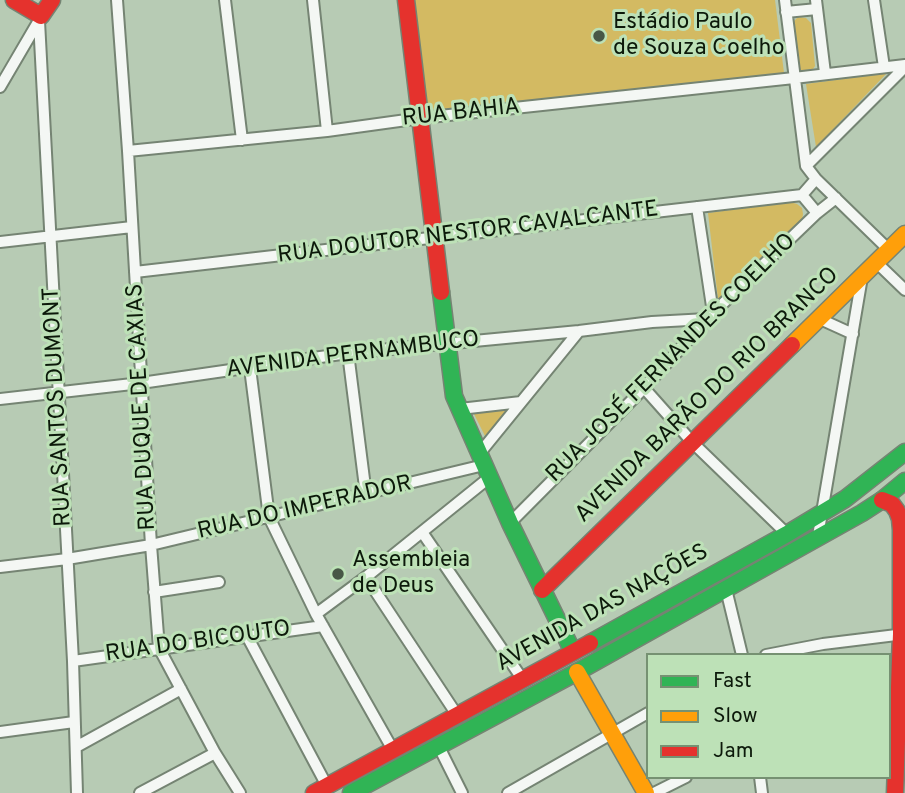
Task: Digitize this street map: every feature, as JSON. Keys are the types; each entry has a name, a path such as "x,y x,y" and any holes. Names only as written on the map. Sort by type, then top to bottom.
{"main road":[{"path":"14,0 40,18 52,0"},
{"path":"406,0 454,396 510,523 573,652"},
{"name":"AVENIDA BARÃO DO RIO BRANCO","path":"542,590 905,234"},
{"name":"AVENIDA DAS NAÇÕES","path":"321,790 787,534 860,488 905,452"},
{"name":"AVENIDA DAS NAÇÕES","path":"351,793 726,589 882,500 905,481"},
{"path":"882,500 892,504 900,519 903,634 893,724 895,793"},
{"path":"645,612 654,614 657,622 655,626"},
{"path":"577,671 646,793"},
{"path":"487,699 496,714"}],"street":[{"name":"RUA DUQUE DE CAXIAS","path":"117,0 159,648 215,753 240,793"},
{"path":"225,0 242,140"},
{"path":"313,0 327,131"},
{"path":"785,0 806,166 889,250"},
{"path":"874,0 884,67"},
{"path":"786,12 817,5 825,74"},
{"path":"0,87 40,18"},
{"name":"RUA SANTOS DUMONT","path":"40,18 57,392 73,661 77,793"},
{"path":"806,166 905,66"},
{"name":"RUA BAHIA","path":"128,151 905,66"},
{"path":"816,179 802,195 817,213"},
{"name":"RUA DOUTOR NESTOR CAVALCANTE","path":"135,272 802,195"},
{"name":"RUA JOSÉ FERNANDES COELHO","path":"510,523 644,388 710,316 836,198"},
{"path":"697,207 710,316"},
{"path":"0,242 132,227"},
{"path":"876,262 905,290"},
{"path":"818,536 862,277"},
{"name":"AVENIDA PERNAMBUCO","path":"0,399 141,383 348,353 710,316"},
{"path":"820,318 853,334"},
{"name":"RUA DO BICOUTO","path":"316,614 422,532 485,465 522,402 579,331"},
{"path":"348,353 366,495"},
{"path":"250,368 269,517 316,614 393,750"},
{"path":"644,388 693,443 787,534"},
{"path":"460,409 522,402"},
{"name":"RUA DO IMPERADOR","path":"0,567 151,545 485,465"},
{"path":"422,532 523,680"},
{"path":"366,577 457,715"},
{"path":"154,592 219,582"},
{"path":"726,589 742,653"},
{"name":"RUA DO BICOUTO","path":"73,661 323,626"},
{"path":"776,653 903,634"},
{"path":"247,636 321,790"},
{"path":"76,747 181,689"},
{"path":"508,793 646,714"},
{"path":"0,732 74,722"},
{"path":"438,745 462,793"},
{"path":"141,793 215,753"},
{"path":"654,793 682,779"}],"shaded area":[{"name":"Estádio Paulo de Souza Coelho","path":"414,0 775,0 784,73 427,112"},
{"path":"798,17 806,18 811,23 815,66 813,69 800,71 797,68 793,22"},
{"path":"887,73 816,147 806,84"},
{"path":"790,202 802,208 802,221 718,299 708,213"},
{"path":"518,407 487,440 474,414"}],"traffic: fast":[{"path":"441,292 454,396 510,523 573,652"},
{"path":"590,643 845,499 905,452"},
{"path":"351,793 577,672 862,513 905,481"}],"traffic: slow":[{"path":"792,345 905,234"},
{"path":"577,672 646,793"}],"traffic: jam":[{"path":"14,0 41,16 52,0"},
{"path":"406,0 441,292"},
{"path":"542,590 792,345"},
{"path":"882,500 892,504 897,511 901,530 901,634 895,793"},
{"path":"314,793 590,643"}],"place":[{"name":"Estádio Paulo de Souza Coelho","path":"599,36"},
{"name":"Assembleia de Deus","path":"338,574"}]}
